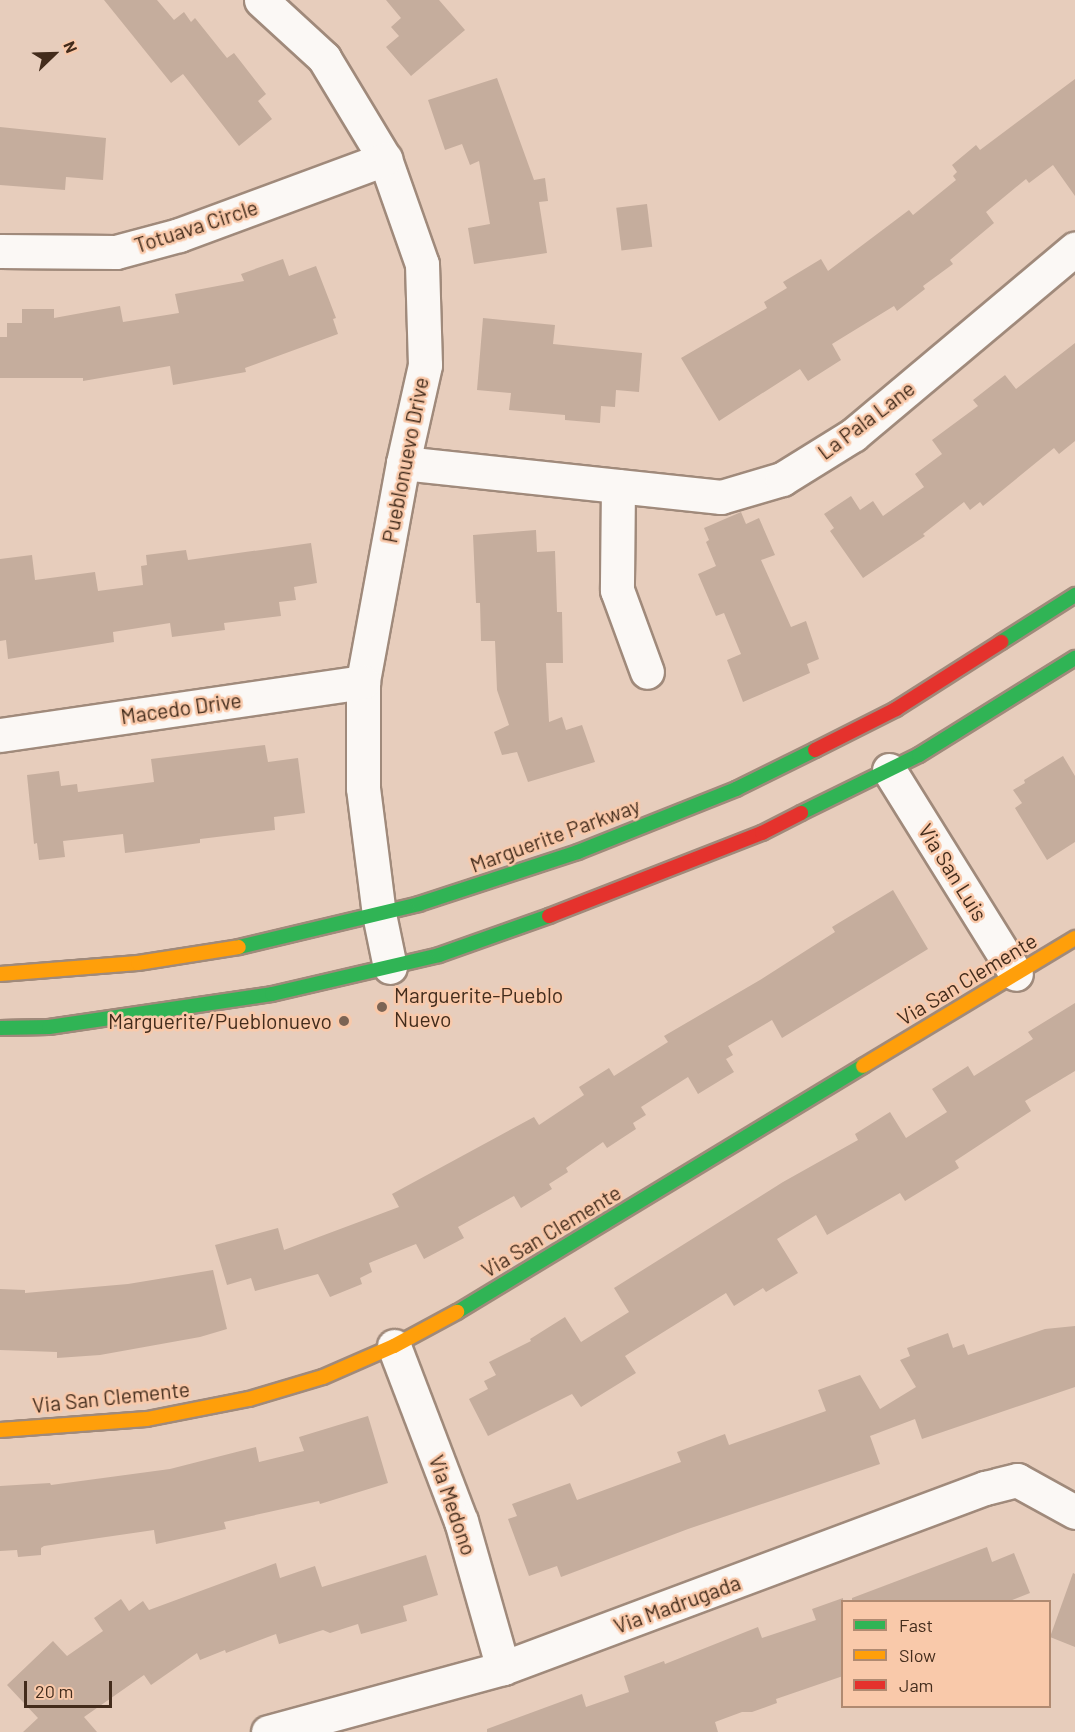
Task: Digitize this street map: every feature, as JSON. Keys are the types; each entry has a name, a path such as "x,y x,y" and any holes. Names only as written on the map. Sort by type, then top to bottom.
{"main road":[{"name":"Marguerite Parkway","path":"0,974 138,963 267,942 419,904 578,852 736,789 864,730 1075,595"},
{"path":"0,1028 49,1027 272,993 439,955 602,897 762,833 886,766 919,755 1075,658"},
{"name":"Via San Clemente","path":"0,1430 147,1419 249,1400 323,1377 394,1346 475,1302 1075,938"}],"street":[{"name":"Pueblonuevo Drive","path":"261,0 324,58 386,159 422,264 424,365 403,463 363,682 363,788 380,914 390,967"},
{"name":"Totuava Circle","path":"0,251 116,252 179,235 386,159"},
{"name":"La Pala Lane","path":"403,463 721,497 782,479 853,435 1075,249"},
{"path":"618,486 617,590 647,672"},
{"name":"Macedo Drive","path":"0,735 363,682"},
{"name":"Via San Luis","path":"886,766 1016,974"},
{"name":"Via Medono","path":"394,1346 462,1521 503,1668"},
{"name":"Via Madrugada","path":"268,1732 503,1668 923,1514 985,1488 1017,1480 1075,1512"}],"building":[{"path":"104,0 157,0 174,20 184,12 191,22 195,18 227,58 234,53 266,94 258,101 272,119 239,146 183,74 171,83"},
{"path":"386,0 439,0 465,30 411,76 386,47 399,36 391,27 401,18"},
{"path":"497,78 534,180 545,178 548,201 539,202 547,253 474,264 468,228 490,224 479,161 470,165 462,144 445,150 428,100"},
{"path":"1075,79 1075,196 1053,165 1029,183 1026,179 986,212 994,223 950,260 953,264 923,286 925,289 897,311 894,306 832,344 841,360 808,381 800,369 719,421 681,358 767,308 764,302 787,288 783,282 821,259 828,271 909,210 913,215 956,180 953,176 957,172 952,165 976,145 980,150"},
{"path":"0,127 106,138 103,180 66,177 65,190 0,185"},
{"path":"647,204 652,247 621,250 616,208"},
{"path":"283,259 289,276 316,266 336,318 333,319 338,334 245,368 246,372 173,385 170,366 83,381 83,378 0,378 0,337 7,337 7,323 22,323 22,309 54,309 54,318 120,306 123,322 179,313 175,294 244,281 241,274"},
{"path":"483,318 555,325 553,344 642,353 639,392 616,390 615,407 601,406 600,423 565,420 565,415 509,410 511,393 477,390"},
{"path":"1075,343 1075,441 1059,454 1054,448 983,506 980,502 970,510 964,502 923,534 925,536 863,578 830,531 834,528 824,514 851,496 860,510 873,501 883,516 924,487 915,474 942,454 932,440 978,406 973,400 1005,375 1016,389"},
{"path":"741,512 746,524 759,518 775,555 761,560 791,627 806,621 819,659 807,664 810,673 743,702 727,660 741,654 724,613 716,616 698,574 716,566 706,542 709,540 704,528"},
{"path":"536,530 537,552 555,551 557,612 562,612 563,663 546,663 549,722 562,717 566,730 582,725 595,762 528,782 517,752 502,755 494,732 509,725 497,690 495,641 481,641 480,603 476,603 473,535"},
{"path":"311,543 317,583 294,587 296,600 279,602 281,616 224,623 225,630 172,637 170,623 113,632 114,642 8,659 6,640 0,641 0,559 32,555 35,580 95,572 98,591 143,585 141,566 147,565 146,555 186,550 188,560"},
{"path":"265,745 268,762 298,758 305,813 274,817 275,830 200,839 200,843 125,853 123,834 63,841 65,857 39,860 37,843 34,844 27,775 59,771 61,786 77,784 78,792 154,782 151,759"},
{"path":"1063,756 1075,776 1075,842 1047,860 1015,808 1022,803 1013,790 1025,783 1024,780"},
{"path":"893,890 928,949 782,1038 772,1020 728,1046 733,1055 726,1059 734,1072 698,1094 688,1077 641,1107 646,1115 633,1123 636,1129 607,1148 603,1142 566,1168 568,1172 549,1184 552,1189 521,1208 514,1196 458,1227 464,1238 424,1259 416,1244 369,1263 372,1272 360,1278 362,1284 330,1297 318,1274 255,1291 251,1278 227,1285 215,1245 278,1228 284,1250 399,1207 392,1194 534,1117 539,1125 584,1095 579,1087 609,1068 614,1076 668,1042 664,1036 760,980 835,932 832,927"},
{"path":"1075,1003 1075,1071 1025,1101 1031,1111 955,1161 959,1168 905,1201 900,1193 827,1235 816,1215 777,1239 798,1273 766,1292 763,1288 734,1306 726,1293 625,1356 636,1373 581,1407 572,1394 488,1436 469,1399 488,1389 484,1381 496,1375 489,1362 531,1341 530,1339 565,1317 581,1342 629,1312 614,1288 783,1182 858,1140 855,1134 890,1112 906,1138 947,1112 932,1089 968,1066 974,1076 1033,1039 1028,1032"},
{"path":"213,1270 227,1329 200,1337 100,1355 57,1358 57,1352 0,1350 0,1289 25,1290 25,1293 128,1284"},
{"path":"1075,1326 1075,1387 922,1439 915,1419 870,1436 880,1464 688,1529 561,1577 557,1566 529,1576 508,1519 517,1516 512,1504 570,1483 577,1500 681,1462 677,1452 725,1434 729,1445 826,1411 818,1390 860,1375 880,1409 916,1387 900,1360 910,1356 907,1348 948,1333 953,1348 964,1344 968,1355 1045,1329"},
{"path":"368,1416 388,1483 320,1504 319,1501 224,1522 226,1529 156,1544 154,1530 44,1546 41,1548 41,1555 18,1557 17,1550 0,1551 0,1486 50,1483 51,1485 170,1469 256,1447 259,1462 304,1451 299,1437"},
{"path":"987,1547 992,1562 1014,1553 1030,1593 1012,1600 852,1600 852,1598"},
{"path":"426,1555 438,1595 403,1606 407,1621 361,1634 358,1624 330,1633 323,1630 279,1644 276,1634 200,1660 197,1653 151,1685 144,1675 84,1717 97,1732 23,1732 38,1718 7,1685 53,1641 67,1656 103,1631 94,1618 121,1599 129,1611 143,1601 149,1610 276,1563 280,1578 315,1566 322,1587"},
{"path":"1073,1573 1075,1574 1075,1647 1051,1637"},
{"path":"843,1598 841,1600 841,1677 776,1699 777,1703 752,1712 742,1712 715,1722 718,1732 487,1732 487,1729 582,1694 586,1707 629,1692 624,1676 664,1661 665,1664 758,1627 762,1638 816,1620 812,1609"}],"traffic: fast":[{"path":"1001,642 1075,595"},
{"path":"801,813 919,755 1075,658"},
{"path":"239,947 419,904 578,852 736,789 815,750"},
{"path":"0,1028 49,1027 272,994 439,955 549,916"},
{"path":"457,1312 863,1066"}],"traffic: slow":[{"path":"863,1066 1075,938"},
{"path":"0,974 138,963 239,947"},
{"path":"0,1430 147,1419 249,1399 323,1377 394,1346 457,1312"}],"traffic: jam":[{"path":"815,750 896,709 1001,642"},
{"path":"549,916 762,833 801,813"}],"place":[{"name":"Marguerite-Pueblo Nuevo","path":"382,1007"},
{"name":"Marguerite/Pueblonuevo","path":"344,1021"}]}
